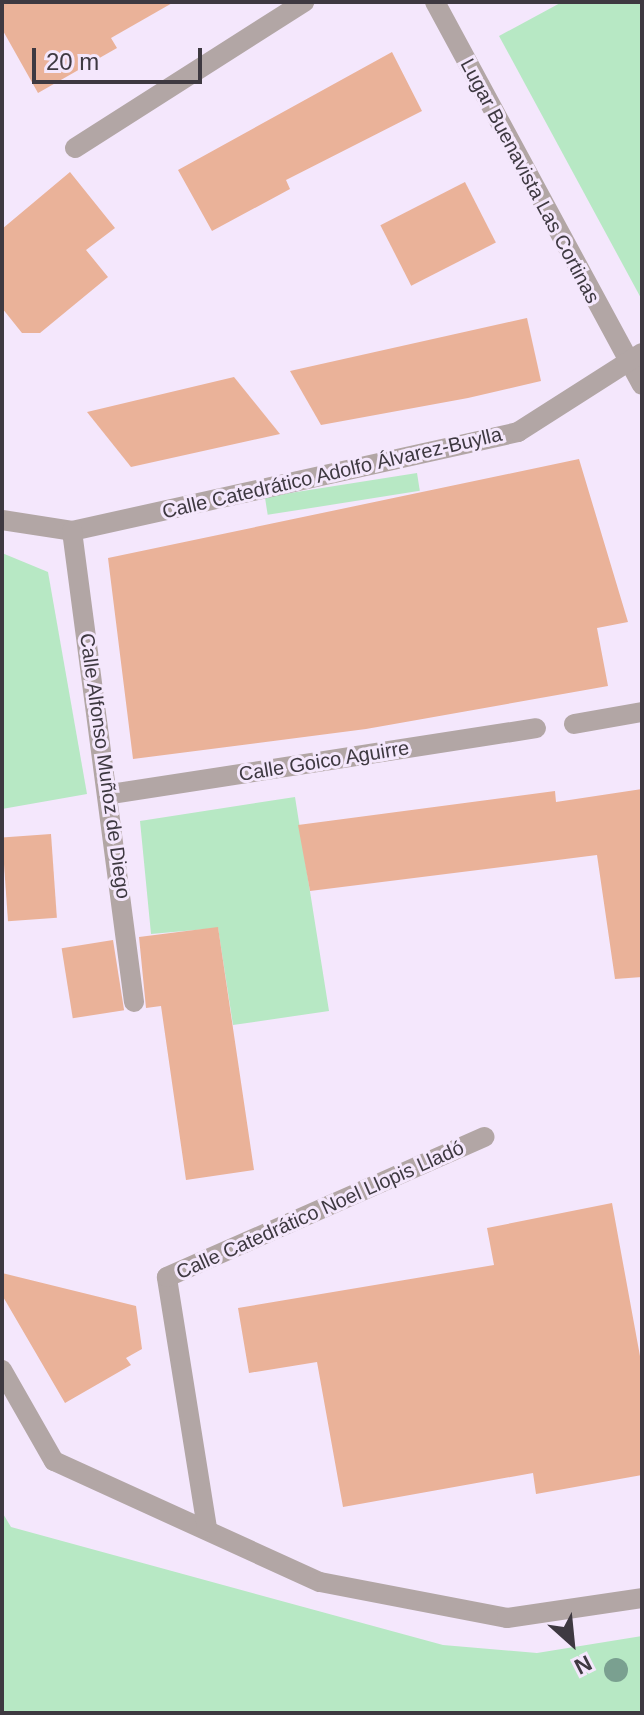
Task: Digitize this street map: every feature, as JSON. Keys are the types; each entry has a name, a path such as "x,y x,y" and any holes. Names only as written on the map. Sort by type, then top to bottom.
{"street":[{"path":"75,148 304,2"},
{"name":"Lugar Buenavista Las Cortinas","path":"435,2 634,357 642,385"},
{"name":"Calle Catedrático Adolfo Álvarez-Buylla","path":"2,520 72,531 518,432 634,357"},
{"name":"Calle Alfonso Muñoz de Diego","path":"72,531 111,794 134,1002"},
{"path":"574,724 642,712"},
{"name":"Calle Goico Aguirre","path":"111,794 536,728"},
{"name":"Calle Catedrático Noel Llopis Lladó","path":"207,1528 167,1277 485,1137"},
{"path":"2,1370 54,1461 320,1582 419,1607 507,1618 642,1598"}],"green space":[{"path":"562,2 642,2 642,300 499,36"},
{"path":"417,473 420,491 268,515 265,497"},
{"path":"2,553 48,572 87,794 2,809"},
{"path":"295,797 329,1011 233,1025 218,928 151,934 140,821"},
{"path":"2,1512 11,1527 443,1645 537,1653 642,1636 642,1713 2,1713"}],"building":[{"path":"2,2 174,2 111,38 117,48 38,93 2,29"},
{"path":"392,52 422,111 286,180 290,189 212,231 178,170"},
{"path":"70,172 115,228 86,250 108,277 40,333 22,333 2,308 2,229"},
{"path":"465,182 496,243 411,286 380,225"},
{"path":"527,318 541,381 468,398 321,425 290,371"},
{"path":"234,377 280,434 131,467 87,412"},
{"path":"579,459 628,622 597,628 608,686 366,729 133,759 108,558"},
{"path":"642,789 642,977 615,979 597,855 310,891 298,825 555,791 556,802"},
{"path":"51,834 57,918 8,921 2,837"},
{"path":"218,927 254,1170 186,1180 161,1006 146,1008 139,937"},
{"path":"113,940 124,1010 73,1018 62,948"},
{"path":"612,1203 642,1367 642,1475 536,1494 533,1473 343,1507 317,1362 249,1373 238,1308 494,1265 487,1228"},
{"path":"2,1273 136,1306 142,1349 126,1358 131,1365 65,1403 2,1295"}]}
